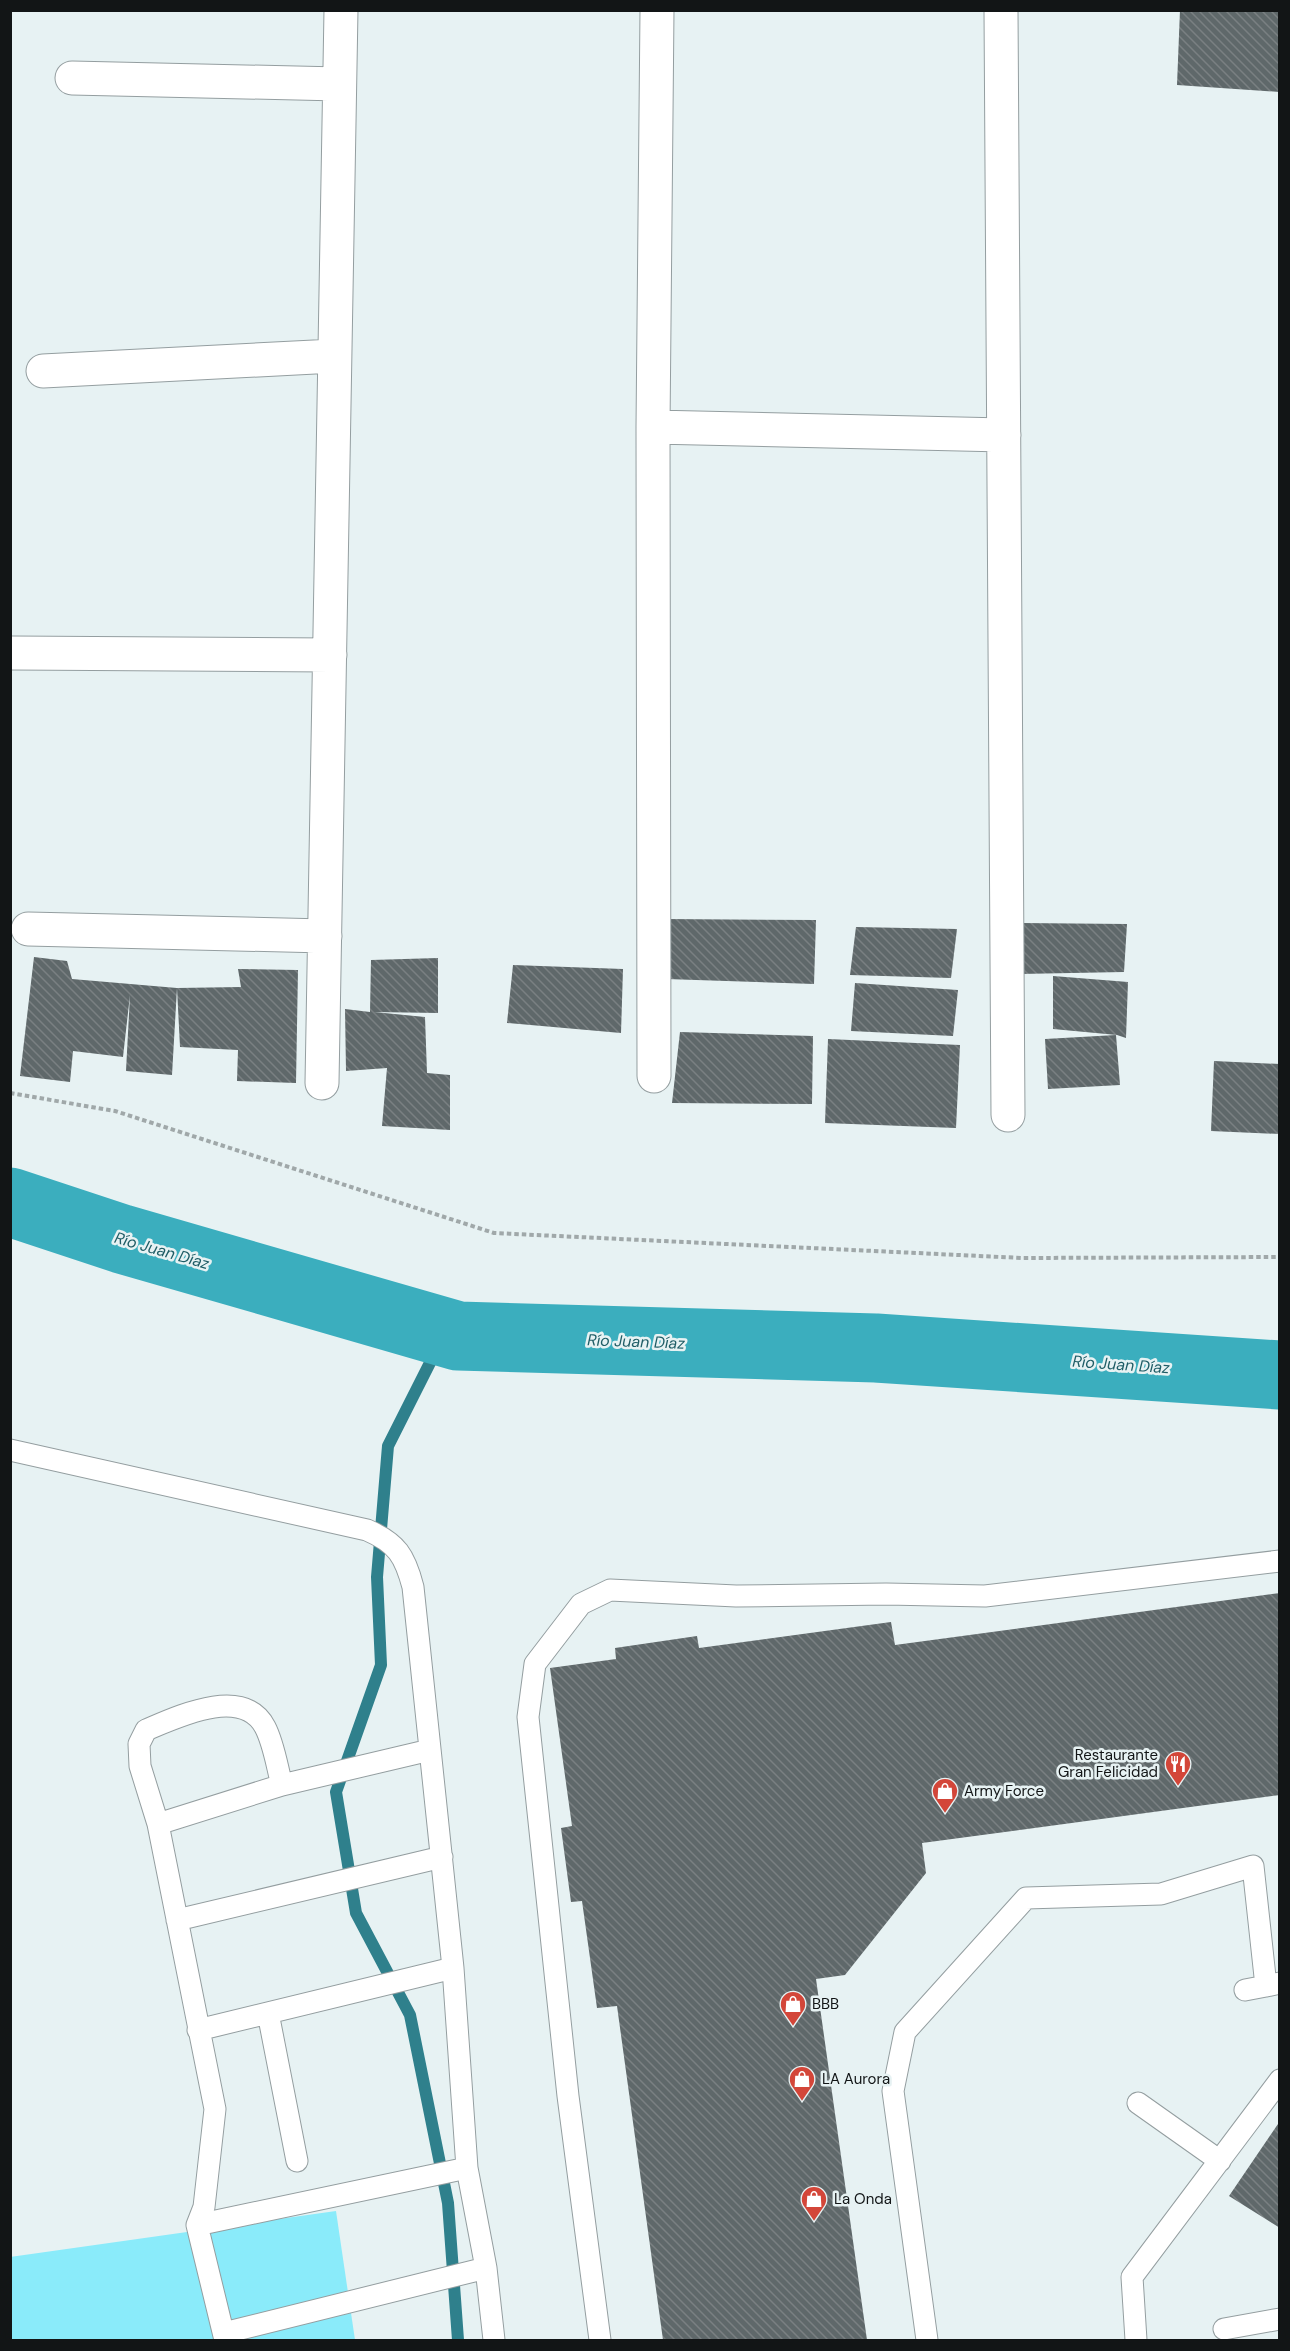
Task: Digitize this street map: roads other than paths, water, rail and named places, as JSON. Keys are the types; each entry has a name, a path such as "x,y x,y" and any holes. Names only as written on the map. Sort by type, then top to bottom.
{"street":[{"path":"322,1083 340,10"},
{"path":"654,1076 653,428 657,10"},
{"path":"1001,10 1008,1115"},
{"path":"72,78 339,84"},
{"path":"43,371 334,356"},
{"path":"653,428 1004,435"},
{"path":"12,653 330,655"},
{"path":"28,929 325,936"}],"lane":[{"path":"10,1450 367,1530 386,1538 401,1552 413,1587 453,1968 467,2168 486,2268 494,2340"},
{"path":"600,2340 568,2096 528,1717 535,1664 581,1604 610,1590 736,1596 886,1594 985,1596 1280,1561"},
{"path":"282,1785 265,1726 252,1713 234,1706 215,1706 176,1717 146,1730 140,1744 140,1766 158,1824 215,2109 204,2207 196,2225 224,2337 486,2268"},
{"path":"158,1824 282,1785 430,1750"},
{"path":"177,1920 442,1857"},
{"path":"927,2340 893,2091 905,2032 1026,1898 1161,1894 1253,1866 1264,1987"},
{"path":"1148,1912 1161,1894"},
{"path":"198,2030 453,1968"},
{"path":"268,2013 297,2161"},
{"path":"1136,2340 1132,2277 1280,2080"},
{"path":"1138,2103 1220,2161"},
{"path":"196,2225 467,2168"},
{"path":"1224,2328 1280,2319"}],"waterway":[{"name":"Río Juan Díaz","path":"10,1202 122,1239 458,1336 876,1348 1280,1375"},
{"path":"445,1333 388,1446 377,1577 381,1665 336,1792 356,1913 410,2015 448,2203 458,2340"}],"place":[{"name":"Restaurante Gran Felicidad","path":"1178,1787"},
{"name":"Army Force","path":"945,1814"},
{"name":"BBB","path":"793,2027"},
{"name":"LA Aurora","path":"802,2102"},
{"name":"La Onda","path":"814,2222"}]}
